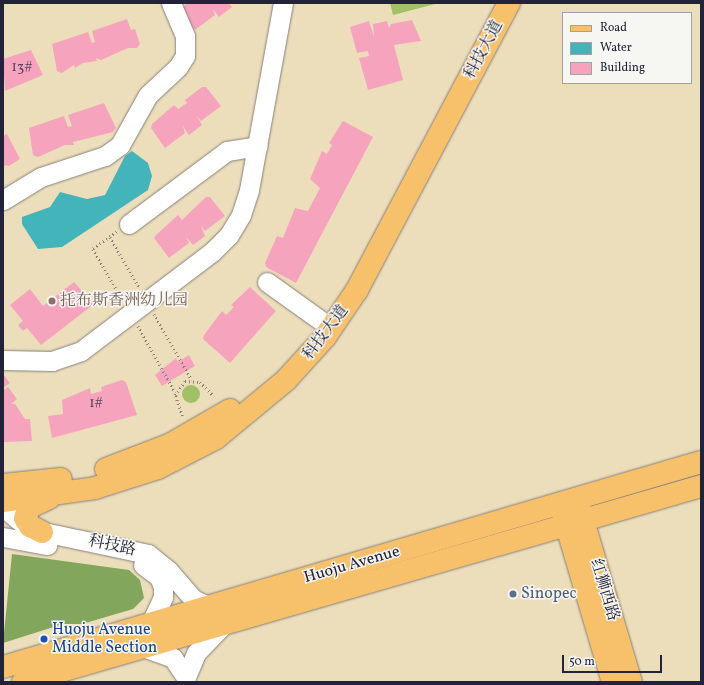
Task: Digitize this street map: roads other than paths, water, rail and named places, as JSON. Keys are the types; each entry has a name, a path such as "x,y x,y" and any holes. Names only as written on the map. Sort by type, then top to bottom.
{"main road":[{"name":"科技大道","path":"3,485 92,474 180,440 234,407 258,388 320,320 344,284 492,3"},
{"name":"科技大道","path":"3,501 55,496 127,479 188,454 243,418 305,361 357,290 509,3"},
{"name":"Huoju Avenue","path":"3,668 701,462"},
{"name":"Huoju Avenue","path":"22,682 701,486"},
{"path":"42,532 26,522 27,512 38,502 55,496"},
{"name":"红狮西路","path":"568,501 631,682"},
{"name":"红狮西路","path":"575,522 613,682"}],"street":[{"path":"3,200 41,177 105,156 120,145 148,95 178,67 185,56 185,36 171,3"},
{"path":"3,360 52,361 71,356 212,252 241,215 258,146 283,3"},
{"path":"129,224 227,151 258,146"},
{"path":"267,282 320,320"},
{"name":"科技路","path":"3,507 21,526 42,532 148,554 168,570 193,599 210,607"},
{"name":"科技路","path":"3,537 140,563 152,570 163,587 163,597 150,625"},
{"path":"186,679 196,653 223,625"},
{"path":"143,647 173,658 186,679"}],"water":[{"path":"132,151 148,163 152,176 148,190 62,247 38,249 22,224 22,217 50,207 60,192 87,199 105,195 125,156"}],"place":[{"name":"托布斯香洲幼儿园","path":"52,301"},
{"name":"Sinopec","path":"513,594"},
{"name":"Huoju Avenue Middle Section","path":"44,639"}]}
